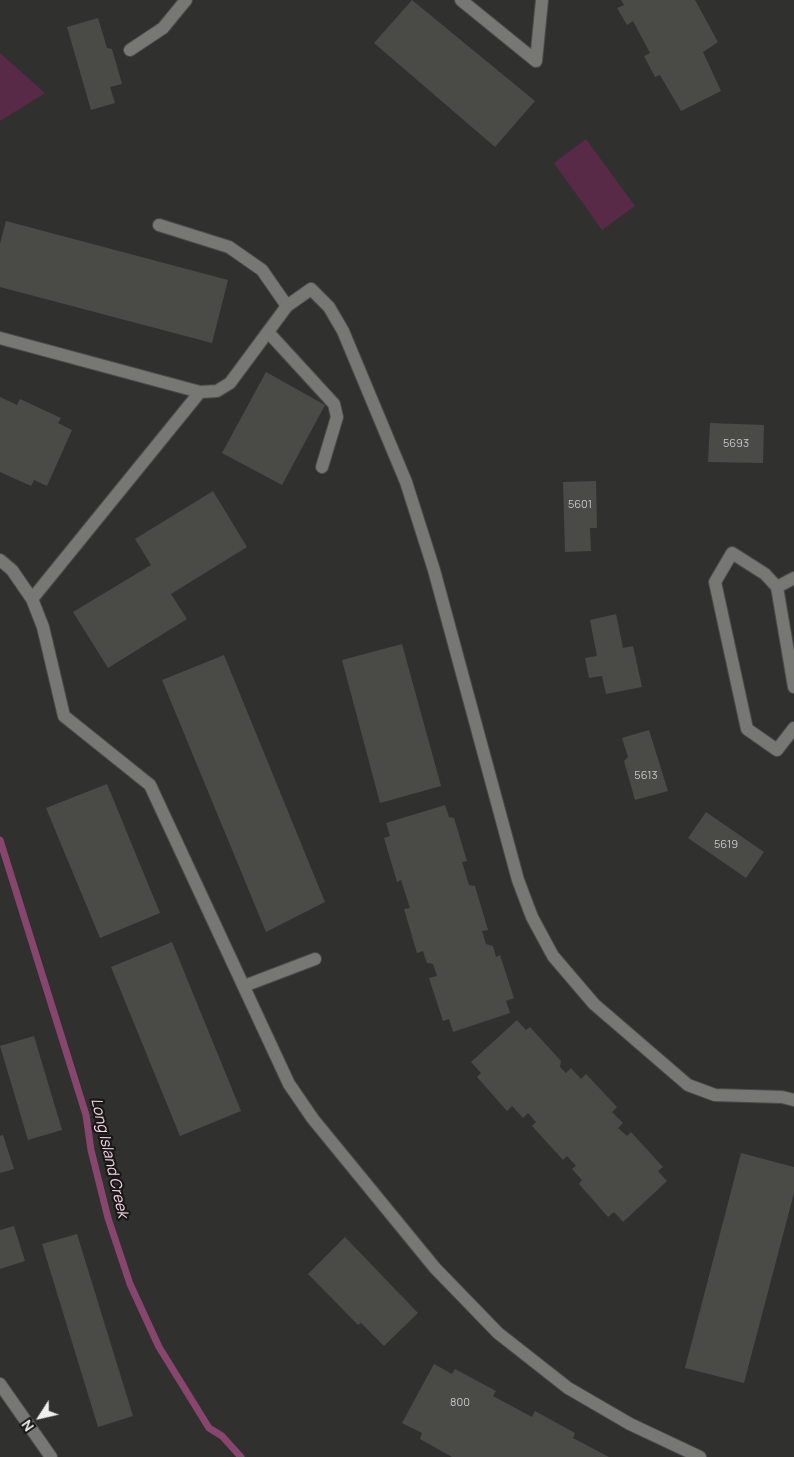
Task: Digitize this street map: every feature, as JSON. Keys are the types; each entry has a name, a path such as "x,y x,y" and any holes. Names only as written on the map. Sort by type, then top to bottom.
{"street":[{"path":"130,50 163,28 186,0"},
{"path":"461,0 536,61 542,0"},
{"path":"159,225 229,247 262,270 287,306"},
{"path":"0,338 200,392 217,391 230,383 287,306 311,289 329,307 343,331 406,482 434,570 518,880 532,917 553,956 594,1004 688,1084 716,1095 782,1097 794,1100"},
{"path":"268,332 334,404 337,417 322,467"},
{"path":"32,599 200,392"},
{"path":"794,687 777,587 766,574 732,553 715,582 747,729 777,750 794,728"},
{"path":"0,560 12,570 32,599 43,627 64,716 150,785 289,1084 313,1119 435,1268 498,1333 568,1388 630,1424 700,1457"},
{"path":"777,587 794,578"},
{"path":"244,986 315,959"},
{"path":"0,1384 51,1457"}],"shaded area":[{"path":"0,53 45,93 0,121"},
{"path":"586,139 635,206 602,230 554,163"}],"building":[{"path":"412,0 535,101 495,147 374,43"},
{"path":"621,0 695,0 718,42 703,52 721,91 681,111 660,75 655,77 644,56 650,53 633,21 627,25 617,8 624,5"},
{"path":"98,18 107,48 112,49 122,84 110,87 115,103 91,110 67,27"},
{"path":"6,221 228,280 212,343 0,287 0,244"},
{"path":"266,372 325,405 282,485 222,453"},
{"path":"0,397 17,405 20,399 61,418 58,423 72,430 47,486 34,480 31,486 0,472"},
{"path":"710,423 764,425 763,463 708,462"},
{"path":"596,481 597,528 590,528 591,551 565,552 563,482"},
{"path":"213,491 247,547 171,594 187,619 108,668 73,612 151,565 135,539"},
{"path":"616,614 623,648 633,646 642,687 606,694 602,676 589,678 585,658 597,656 590,620"},
{"path":"402,644 441,786 380,803 342,660"},
{"path":"224,655 325,902 266,932 162,680"},
{"path":"649,730 668,791 635,800 624,761 628,757 622,738"},
{"path":"107,784 160,913 100,938 46,808"},
{"path":"445,805 449,817 454,818 467,861 462,862 469,885 475,886 488,930 482,931 486,944 493,946 496,957 500,955 514,998 506,1001 510,1013 453,1032 449,1019 443,1021 429,978 437,976 433,964 427,963 423,951 417,953 404,909 410,908 401,880 397,882 384,838 390,836 386,823"},
{"path":"706,812 764,852 746,878 688,838"},
{"path":"172,942 241,1111 180,1136 111,967"},
{"path":"517,1020 526,1030 530,1027 561,1061 560,1067 566,1073 571,1068 581,1079 586,1074 617,1107 612,1112 623,1123 618,1128 627,1136 631,1132 663,1167 658,1171 667,1181 623,1222 614,1212 608,1217 579,1184 582,1180 572,1169 576,1166 567,1156 563,1160 532,1126 536,1122 528,1113 523,1118 512,1106 507,1111 477,1077 481,1073 471,1062"},
{"path":"34,1036 62,1130 28,1140 0,1046"},
{"path":"3,1135 14,1169 0,1173 0,1136"},
{"path":"741,1153 794,1167 794,1193 744,1383 685,1368"},
{"path":"14,1226 25,1261 0,1269 0,1230"},
{"path":"77,1234 133,1416 98,1427 42,1244"},
{"path":"345,1237 418,1313 384,1346 361,1323 358,1325 308,1274"},
{"path":"434,1364 452,1374 455,1369 496,1391 493,1396 532,1417 535,1411 575,1433 573,1438 609,1457 452,1457 420,1439 422,1433 402,1423"}],"waterway":[{"name":"Long Island Creek","path":"0,840 86,1115 91,1150 108,1218 130,1284 159,1347 209,1428 222,1436 241,1457"}]}
